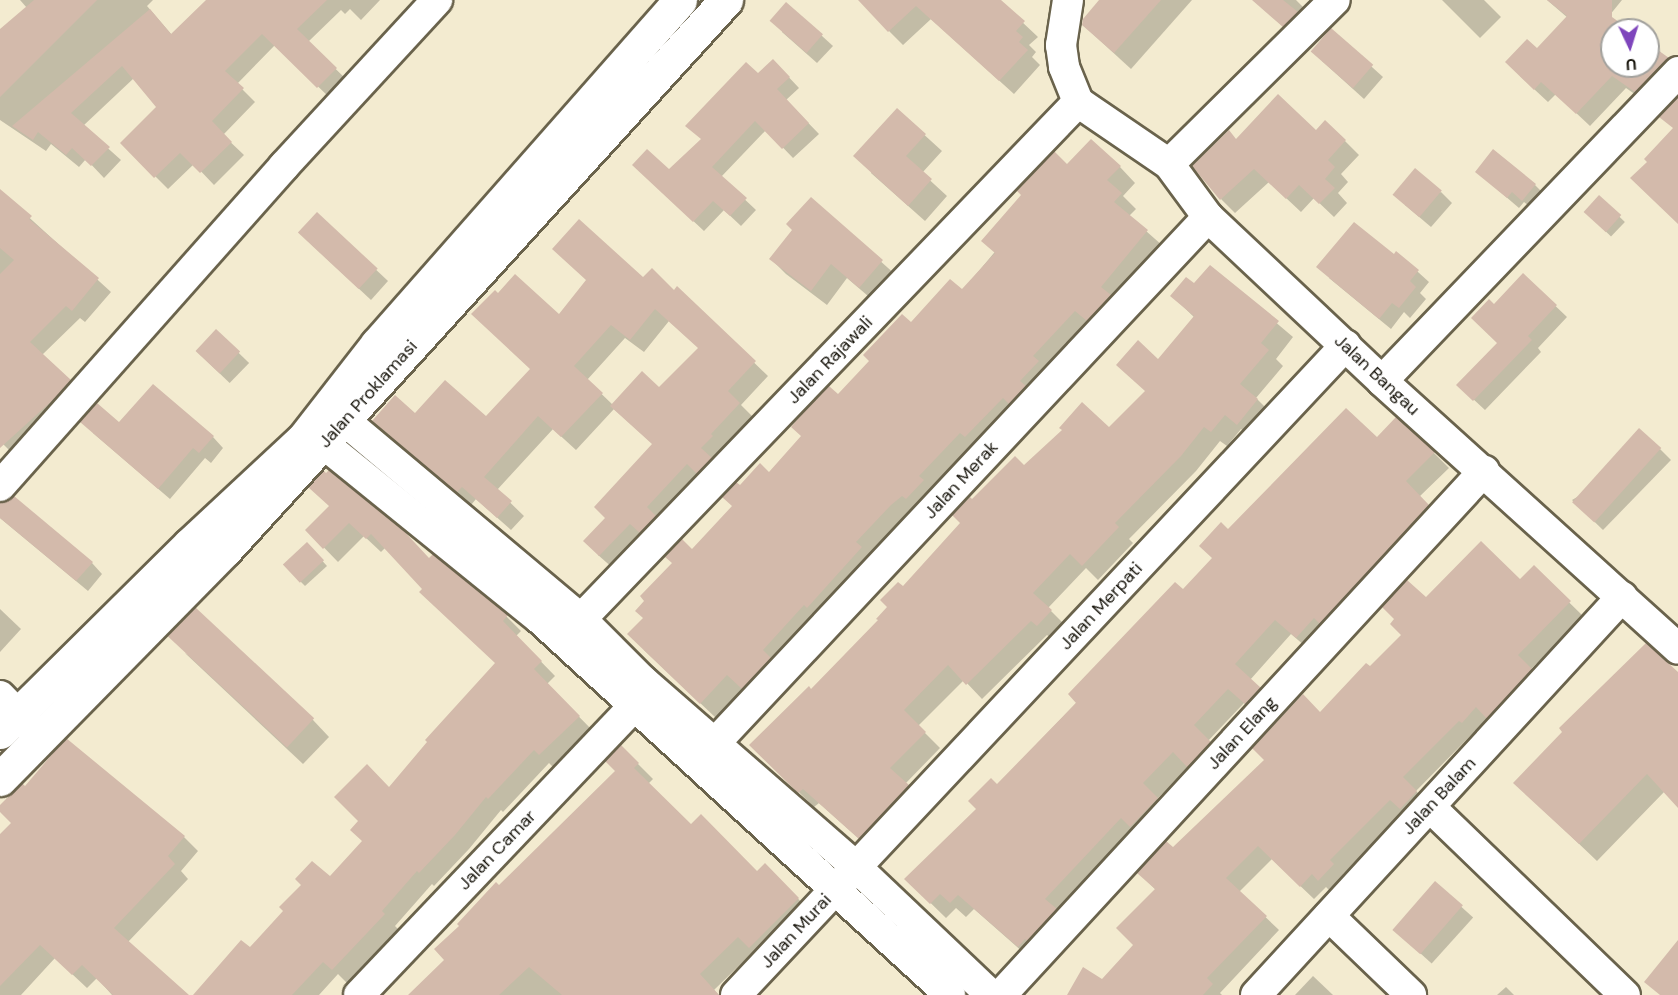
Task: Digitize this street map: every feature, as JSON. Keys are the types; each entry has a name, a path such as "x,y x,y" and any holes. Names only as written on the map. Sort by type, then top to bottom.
{"street":[{"path":"0,486 284,166 437,0"},
{"name":"Jalan Proklamasi","path":"0,779 225,550 325,428 377,344 680,0"},
{"name":"Jalan Proklamasi","path":"6,715 190,544 325,428 445,306 726,0"},
{"path":"1068,0 1061,45 1064,67 1078,102"},
{"path":"1169,164 1335,0"},
{"path":"1382,381 1678,72"},
{"name":"Jalan Bangau","path":"1078,102 1169,164 1208,217 1382,381 1678,648"},
{"name":"Jalan Rajawali","path":"581,619 1078,102"},
{"name":"Jalan Merak","path":"715,743 1208,217"},
{"name":"Jalan Merpati","path":"856,867 1346,345"},
{"path":"325,428 581,619 644,681 856,867 991,995"},
{"path":"325,428 539,618 950,995"},
{"name":"Jalan Elang","path":"1001,995 1484,471"},
{"name":"Jalan Balam","path":"1256,995 1622,597"},
{"name":"Jalan Camar","path":"359,995 634,706"},
{"path":"6,715 42,738"},
{"path":"1430,807 1625,995"},
{"name":"Jalan Murai","path":"736,995 856,867"},
{"path":"1329,916 1411,995"}],"building":[{"path":"34,0 97,0 0,97 0,29"},
{"path":"206,0 327,0 297,29 337,68 317,88 262,34 225,71 244,88 212,121 232,142 200,173 180,153 154,178 120,143 156,107 122,66 71,113 110,147 91,166 72,148 66,155 38,132 33,140 12,126 150,9 171,34"},
{"path":"858,0 1001,0 1025,21 1016,31 1023,37 1019,42 1028,50 999,81 916,6 888,32"},
{"path":"1099,0 1161,0 1114,53 1082,25 1083,19"},
{"path":"1252,0 1283,0 1298,12 1283,27"},
{"path":"1547,0 1612,0 1613,18 1600,18 1600,78 1610,78 1576,114 1541,82 1534,90 1505,62 1527,39 1537,48 1567,16"},
{"path":"786,2 823,34 807,53 770,21"},
{"path":"1331,28 1373,65 1353,88 1311,51"},
{"path":"1660,52 1669,58 1660,67"},
{"path":"773,59 790,77 777,89 809,123 782,149 755,121 712,167 747,198 730,216 713,201 693,222 632,165 647,149 669,169 701,139 685,126 746,62 758,73"},
{"path":"1615,78 1649,78 1635,92"},
{"path":"1278,94 1316,130 1325,120 1346,140 1328,160 1335,167 1325,179 1335,188 1319,204 1299,185 1286,199 1254,169 1220,200 1192,166 1229,130 1236,139"},
{"path":"1678,97 1678,224 1630,178 1647,162 1644,159 1673,128 1659,117"},
{"path":"897,108 926,134 906,156 932,179 908,206 853,156"},
{"path":"1091,139 1121,166 1107,180 1122,193 1114,202 1148,230 1101,287 1111,295 1087,321 1075,311 1033,356 1039,361 1020,381 1026,386 1009,404 1003,398 965,437 960,433 919,476 924,480 906,499 902,496 891,505 856,542 862,547 807,608 804,605 763,650 771,658 742,689 727,675 700,704 627,634 643,618 635,611 644,601 640,596 672,563 665,557 682,539 692,549 732,506 722,497 736,482 740,485 760,463 769,472 801,436 791,427 829,386 838,394 869,361 863,355 902,314 911,322 950,279 962,289 995,253 981,241 1021,195 1017,191 1054,151 1067,164"},
{"path":"1493,149 1536,184 1522,201 1512,192 1507,198 1475,172"},
{"path":"1415,168 1442,190 1419,217 1393,195"},
{"path":"0,189 32,216 29,219 99,278 72,311 66,306 30,342 71,380 54,399 0,448 0,274 14,260 0,248"},
{"path":"1599,195 1621,215 1606,232 1584,212"},
{"path":"811,197 883,260 859,288 831,264 811,291 769,259 792,230 786,224"},
{"path":"317,212 378,269 359,289 298,232"},
{"path":"579,219 643,277 652,268 674,290 677,286 756,361 728,391 740,403 701,448 712,458 697,474 687,464 647,507 656,516 640,533 630,524 599,556 583,541 605,518 594,507 652,444 610,406 642,371 659,387 698,348 655,309 630,340 611,325 574,366 603,393 561,437 538,416 484,477 512,501 497,518 462,487 457,492 372,421 395,395 415,413 445,380 486,416 530,369 471,314 495,290 498,293 515,274 559,314 586,280 552,249"},
{"path":"1354,222 1394,254 1396,251 1419,270 1410,281 1416,287 1399,308 1392,303 1379,319 1316,267"},
{"path":"1210,265 1279,321 1261,343 1269,350 1240,384 1258,399 1237,425 1225,415 1211,432 1204,427 1181,456 1115,523 1119,527 1082,566 1070,554 1033,593 1052,610 1037,626 1031,621 966,685 948,665 904,710 926,732 890,768 909,785 859,839 803,789 798,793 749,745 809,686 811,689 878,620 876,619 887,607 880,600 898,582 903,586 960,523 952,515 970,497 972,499 1015,456 1024,465 1062,430 1059,428 1082,402 1109,427 1145,391 1116,365 1138,340 1158,359 1194,316 1170,296 1186,277 1194,283"},
{"path":"1523,273 1557,305 1528,336 1532,340 1473,401 1456,385 1497,343 1471,318 1489,299 1494,304"},
{"path":"216,329 240,352 220,373 196,351"},
{"path":"153,384 214,436 199,453 193,448 158,489 80,422 97,403 119,422"},
{"path":"1346,408 1377,437 1396,417 1435,452 1406,481 1429,505 1320,624 1314,618 1296,638 1275,620 1235,664 1261,688 1245,704 1228,689 1194,725 1211,742 1187,767 1173,752 1143,783 1158,798 1130,827 1121,818 1045,899 1057,909 1027,941 1025,939 1018,947 958,895 950,903 940,894 930,904 904,879 976,809 968,801 991,778 997,784 1076,703 1068,694 1175,582 1183,589 1212,558 1199,546 1221,522 1228,529"},
{"path":"1639,428 1661,448 1594,522 1572,502"},
{"path":"323,470 326,473 329,470 402,529 429,558 433,554 508,615 503,621 542,661 534,669 580,716 539,755 534,750 488,799 486,797 455,835 419,873 417,871 382,911 385,914 332,970 323,962 292,995 193,995 241,940 250,947 283,911 279,907 301,885 295,879 312,861 330,876 362,841 350,830 358,821 334,797 367,764 389,787 427,742 425,740 495,663 419,592 422,589 371,534 366,539 349,523 323,549 305,530 329,506 308,487"},
{"path":"14,496 93,562 76,581 0,518 0,503"},
{"path":"1481,541 1520,579 1534,565 1571,601 1518,655 1532,669 1487,719 1476,707 1462,723 1459,721 1403,777 1417,791 1400,809 1390,800 1330,860 1334,864 1318,881 1312,874 1300,887 1258,846 1226,878 1267,916 1207,978 1213,984 1203,995 1067,995 1083,967 1102,979 1133,945 1116,928 1155,889 1137,873 1166,841 1173,847 1264,760 1252,748 1303,694 1320,712 1366,663 1370,666 1401,635 1390,624 1394,619 1382,607 1407,580 1426,597"},
{"path":"307,542 324,560 300,583 283,565"},
{"path":"195,607 314,718 287,747 168,636"},
{"path":"1646,643 1678,672 1678,808 1647,774 1579,844 1513,783 1562,732 1559,728"},
{"path":"66,738 185,836 168,856 175,864 114,928 189,995 113,995 82,965 72,975 40,945 0,986 0,834 11,823 0,812 0,805 22,783 25,786"},
{"path":"621,745 639,763 634,768 691,824 701,814 757,871 765,863 799,898 749,948 738,937 700,974 719,995 562,995 529,967 499,995 408,995 444,960 434,949 459,926 457,924 496,882 499,885 615,771 605,761"},
{"path":"1435,881 1463,905 1420,954 1392,930"},
{"path":"1678,940 1678,995 1660,995 1644,982"}]}
